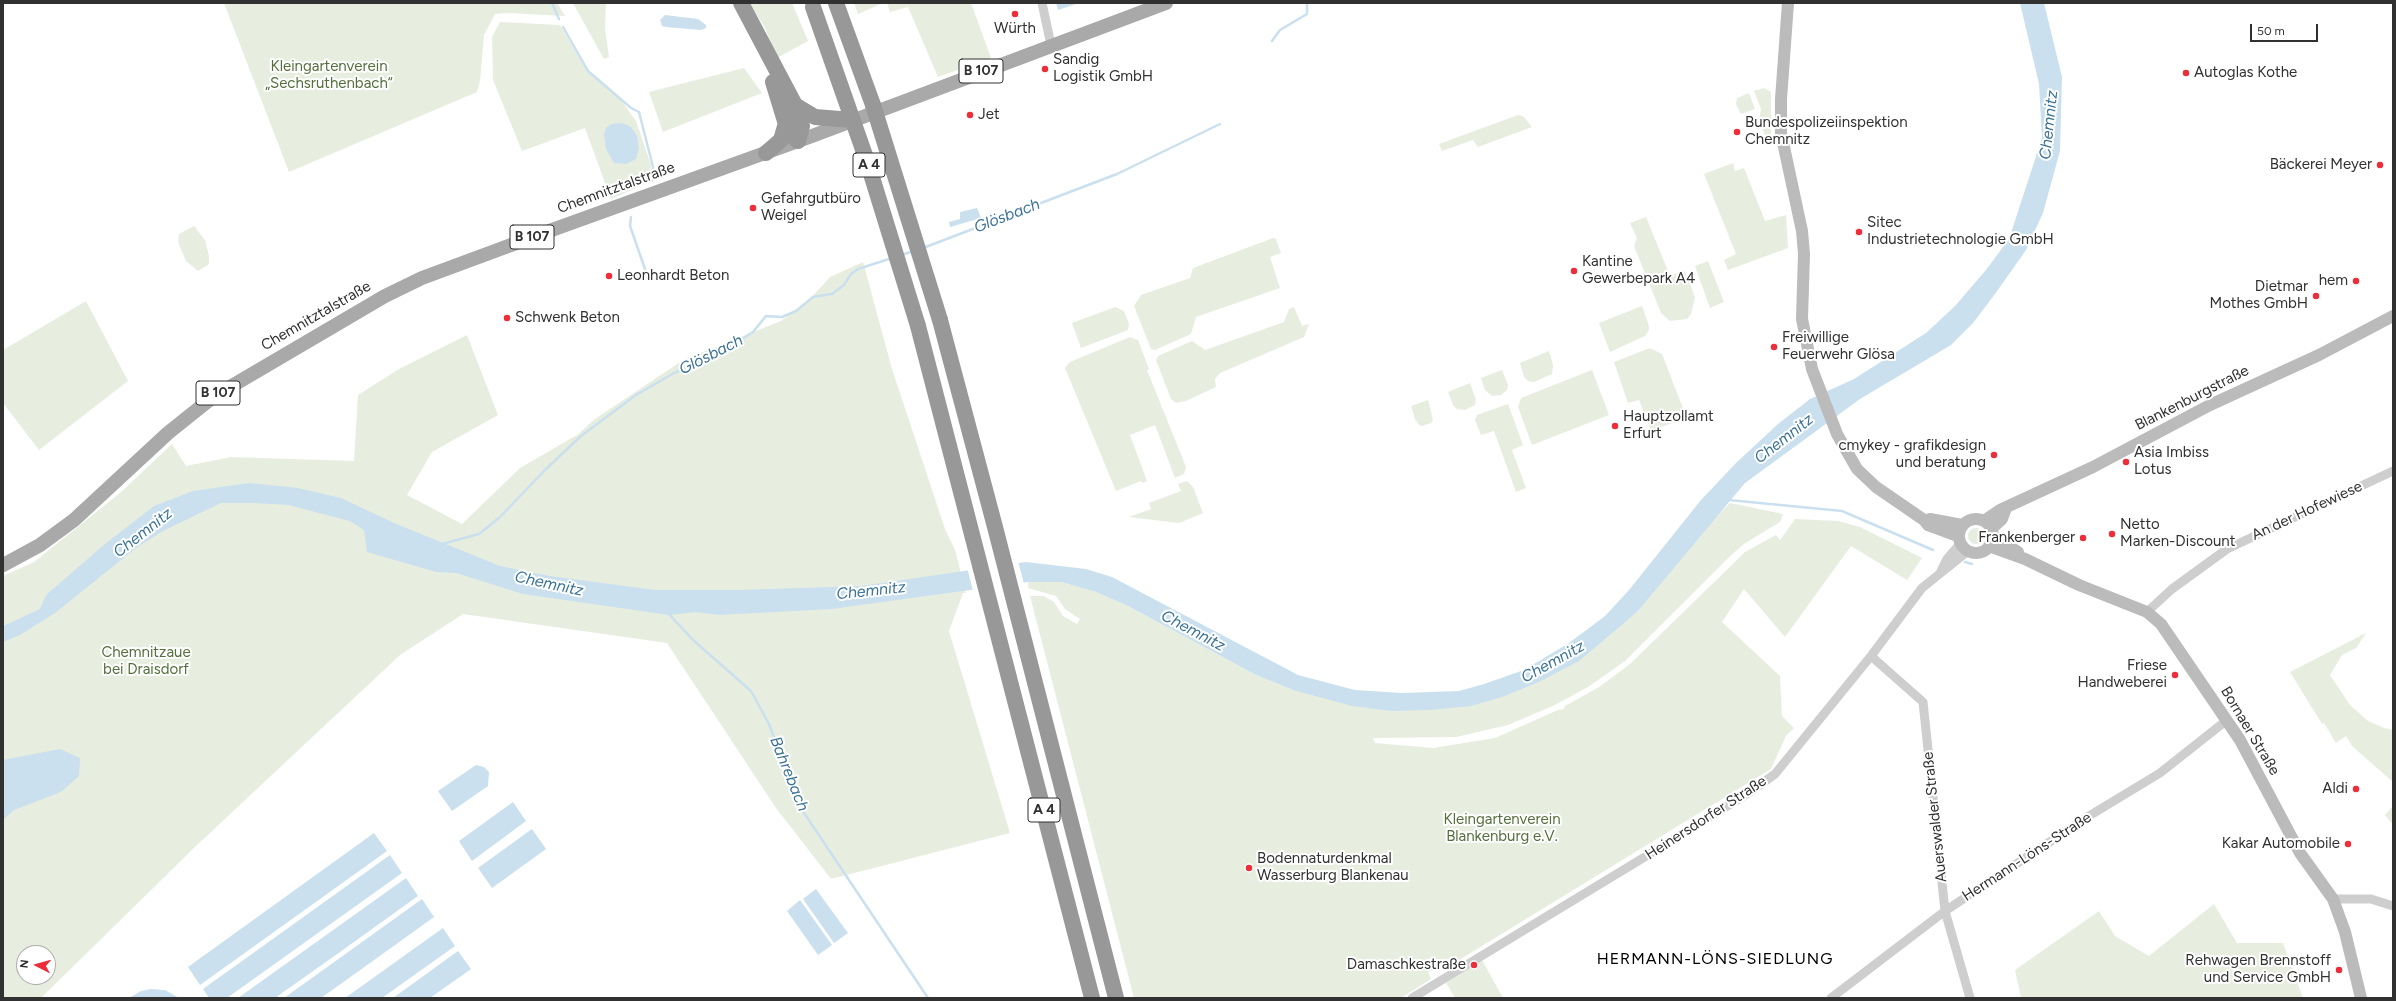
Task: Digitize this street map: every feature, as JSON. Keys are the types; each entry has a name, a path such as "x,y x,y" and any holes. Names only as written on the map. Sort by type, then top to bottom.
{"highway":[{"path":"741,3 795,105 802,126 798,141"},
{"name":"A 4","path":"836,3 889,153 940,320 996,527 1116,998"},
{"name":"A 4","path":"811,7 867,160 918,326 996,622 1092,998"},
{"path":"765,48 766,63 788,131 798,141"},
{"path":"795,105 808,115 821,119 852,120"},
{"path":"766,153 781,140 786,123"}],"main road":[{"name":"Chemnitztalstraße","path":"3,566 40,545 74,520 168,432 213,396 385,296 422,278 766,153 1166,3"},
{"path":"1788,3 1781,99 1781,133 1802,232 1804,254 1803,324 1809,358 1816,381 1837,434 1857,469 1867,480 1924,520 1930,519 1982,552 1989,533 1972,519 1962,539"},
{"name":"Blankenburgstraße","path":"1989,533 2002,519 2006,508 2393,316"},
{"name":"Bornaer Straße","path":"1989,533 2025,559 2079,586 2147,612 2162,624 2227,720 2249,757 2300,853 2333,899 2345,932 2361,998"}],"street":[{"path":"1042,3 1051,46"},
{"name":"An der Hofewiese","path":"2147,612 2172,589 2227,549 2393,471"},
{"name":"Heinersdorfer Straße","path":"1412,998 1750,792 1774,774 1871,656 1922,588 1941,571 1947,559 1962,539"},
{"name":"Auerswalder Straße","path":"1871,656 1923,702 1945,911 1970,998"},
{"name":"Hermann-Löns-Straße","path":"1830,998 1945,911 2089,816 2160,773 2227,720"},
{"path":"2333,899 2371,899 2393,906"}],"green space":[{"name":"Kleingartenverein „Sechsruthenbach“","path":"224,3 557,3 565,16 508,13 495,14 484,35 480,81 477,92 289,172"},
{"path":"573,3 606,3 605,29 609,57 604,59"},
{"path":"749,3 792,3 808,41 777,58 765,28"},
{"path":"854,3 883,3 858,14"},
{"path":"887,3 971,3 991,58 938,77 908,7 890,12"},
{"path":"500,22 560,25 587,71 622,101 636,121 651,165 649,182 611,199 585,128 522,151 493,80 492,37"},
{"path":"744,68 762,93 663,132 649,92"},
{"path":"1764,88 1771,92 1771,139 1767,140 1759,121 1761,109 1754,91"},
{"path":"1749,93 1755,109 1741,114 1736,104 1737,98"},
{"path":"1518,115 1523,116 1532,127 1478,147 1473,140 1442,151 1439,144"},
{"path":"1733,163 1735,171 1744,168 1765,221 1786,215 1788,248 1728,270 1724,260 1736,254 1704,174"},
{"path":"1646,217 1670,276 1685,271 1695,297 1691,314 1687,319 1670,321 1661,313 1634,246 1637,238 1630,223"},
{"path":"194,226 205,240 209,256 209,264 198,271 186,261 178,242 179,234"},
{"path":"1273,238 1276,239 1281,253 1270,257 1280,288 1196,317 1191,334 1155,350 1151,349 1134,306 1141,295 1190,278 1193,268"},
{"path":"1708,261 1724,302 1710,308 1695,266"},
{"name":"Chemnitzaue bei Draisdorf","path":"863,262 892,369 945,529 955,550 966,593 963,593 949,631 1010,833 831,879 776,808 667,643 463,614 400,655 196,846 56,983 56,945 16,945 16,985 54,985 41,998 3,998 3,576 34,562 120,493 172,444 186,466 231,457 354,461 358,395 399,369 467,335 498,415 432,452 407,495 462,524 520,468 577,435 595,419 683,360 781,321 808,301 830,277"},
{"path":"86,301 128,381 39,450 3,403 3,350"},
{"path":"1642,306 1649,326 1649,330 1645,336 1610,352 1599,323"},
{"path":"1115,307 1124,311 1129,324 1128,330 1081,348 1072,323"},
{"path":"1294,307 1302,326 1309,324 1304,337 1220,373 1215,379 1216,387 1186,401 1176,403 1171,399 1156,360 1158,356 1192,341 1205,350 1284,322 1289,309"},
{"path":"1130,337 1138,340 1149,369 1147,370 1186,467 1184,474 1175,478 1155,425 1130,435 1147,481 1142,483 1141,481 1116,491 1065,368 1070,362"},
{"path":"1650,348 1662,354 1684,411 1680,420 1651,431 1639,400 1628,403 1614,362"},
{"path":"1549,351 1553,365 1552,374 1534,382 1528,381 1524,377 1520,363"},
{"path":"1502,370 1508,385 1507,390 1501,395 1492,396 1485,390 1481,378"},
{"path":"1592,370 1609,415 1532,445 1518,407 1521,398"},
{"path":"1470,383 1476,400 1475,405 1465,410 1457,409 1453,405 1448,392"},
{"path":"1428,400 1433,420 1431,423 1422,426 1419,425 1415,419 1411,406"},
{"path":"1508,404 1523,445 1512,450 1526,488 1516,492 1494,431 1481,435 1475,420 1477,415"},
{"path":"1187,481 1193,487 1203,513 1179,523 1129,517 1151,509 1149,503 1181,491 1178,484"},
{"name":"Kleingartenverein Blankenburg e.V.","path":"1730,503 1783,514 1780,522 1744,544 1730,556 1625,661 1588,687 1555,705 1508,725 1456,737 1373,738 1375,743 1433,748 1495,738 1558,710 1564,709 1565,706 1599,687 1630,664 1745,552 1776,535 1780,540 1795,519 1838,521 1860,527 1922,558 1907,580 1851,546 1785,637 1744,589 1722,622 1780,676 1782,716 1794,728 1786,736 1771,769 1459,960 1428,972 1431,979 1401,998 1134,998 1030,596 1044,596 1054,602 1063,616 1077,624 1080,619 1065,609 1056,596 1028,588 1028,582 1061,582 1096,592 1128,606 1256,675 1293,690 1471,706 1539,682 1638,611 1705,528"},
{"path":"1976,528 1982,530 1984,536 1982,542 1976,544 1970,542 1968,536 1970,530"},
{"path":"2366,633 2356,648 2342,655 2330,675 2350,705 2368,721 2393,730 2393,782 2352,746 2346,736 2336,743 2324,723 2322,724 2290,672"},
{"path":"2393,806 2393,825 2385,815"},
{"path":"2214,904 2237,943 2283,943 2303,998 2021,998 2015,970 2099,911 2115,936 2149,956"},
{"path":"1482,960 1503,998 1455,998 1446,983"}],"water":[{"path":"1056,3 1079,3 1058,10"},
{"name":"Chemnitz","path":"2020,3 2044,3 2062,77 2060,151 2043,213 2026,250 1995,294 1973,323 1951,345 1860,399 1745,483 1638,611 1579,661 1539,682 1502,697 1471,706 1429,710 1392,711 1352,706 1293,690 1256,675 1128,606 1096,592 1061,582 1028,582 832,609 719,615 696,612 669,615 523,594 456,573 436,572 367,552 364,530 350,521 288,505 254,503 221,503 163,531 136,548 55,613 20,635 3,642 3,626 40,609 46,595 105,544 154,506 193,491 249,483 298,488 341,498 394,523 500,566 550,576 655,590 738,590 861,586 1026,562 1086,569 1112,577 1298,675 1355,690 1402,693 1459,691 1484,684 1524,670 1569,643 1605,616 1629,590 1701,500 1736,463 1778,424 1810,399 1854,379 1926,333 1955,306 1986,270 2009,239 2042,138 2039,84"},
{"path":"665,15 698,19 706,25 706,28 701,30 662,26 660,20"},
{"path":"622,123 631,127 637,136 639,148 636,159 626,164 614,163 606,149 604,134 606,128 611,124"},
{"path":"977,208 981,218 950,227 949,222 960,219 960,212"},
{"path":"60,749 80,758 79,776 61,792 14,810 3,820 3,760"},
{"path":"476,765 484,767 489,772 488,786 452,811 438,791"},
{"path":"513,802 526,821 472,861 459,841"},
{"path":"532,829 546,849 492,888 478,868"},
{"path":"374,833 387,851 200,985 188,967"},
{"path":"390,855 402,873 227,998 209,998 203,989"},
{"path":"406,878 418,896 340,952 275,998 238,998"},
{"path":"816,889 848,933 834,943 803,899"},
{"path":"422,899 434,917 356,973 321,998 284,998"},
{"path":"800,900 832,945 818,955 787,911"},
{"path":"443,928 455,946 382,998 345,998"},
{"path":"458,951 471,969 430,998 393,998"},
{"path":"151,989 165,990 179,998 129,998 141,991"}],"pier":[{"path":"1018,561 1024,584 973,591 967,567"}],"waterway":[{"path":"552,3 559,19"},
{"name":"Glösbach","path":"1272,41 1280,30 1307,14 1307,3"},
{"path":"563,27 588,71 631,108 639,112 653,167 652,181"},
{"name":"Glösbach","path":"923,248 1117,174 1220,124"},
{"path":"631,217 630,226 645,269"},
{"name":"Glösbach","path":"902,255 913,251"},
{"name":"Glösbach","path":"442,544 479,534 500,517 543,472 581,436 636,395 674,373 722,352 753,332 766,316 782,317 796,311 813,297 832,294 844,285 851,274 858,269 892,258"},
{"name":"Glösbach","path":"686,360 688,367"},
{"path":"1729,500 1842,511 1933,550"},
{"path":"1965,562 1972,564"},
{"name":"Bahrebach","path":"667,612 693,640 751,691 769,724 798,804 928,998"}],"place":[{"name":"Würth","path":"1015,14"},
{"name":"Sandig Logistik GmbH","path":"1045,69"},
{"name":"Autoglas Kothe","path":"2186,73"},
{"name":"Jet","path":"970,115"},
{"name":"Bundespolizeiinspektion Chemnitz","path":"1737,132"},
{"name":"Bäckerei Meyer","path":"2380,165"},
{"name":"Gefahrgutbüro Weigel","path":"753,208"},
{"name":"Sitec Industrietechnologie GmbH","path":"1859,232"},
{"name":"Kantine Gewerbepark A4","path":"1574,271"},
{"name":"Leonhardt Beton","path":"609,276"},
{"name":"hem","path":"2356,281"},
{"name":"Dietmar Mothes GmbH","path":"2316,296"},
{"name":"Schwenk Beton","path":"507,318"},
{"name":"Freiwillige Feuerwehr Glösa","path":"1774,347"},
{"name":"Hauptzollamt Erfurt","path":"1615,426"},
{"name":"cmykey - grafikdesign und beratung","path":"1994,455"},
{"name":"Asia Imbiss Lotus","path":"2126,462"},
{"name":"Netto Marken-Discount","path":"2112,534"},
{"name":"Frankenberger","path":"2083,538"},
{"name":"Friese Handweberei","path":"2175,675"},
{"name":"Aldi","path":"2356,789"},
{"name":"Kakar Automobile","path":"2348,844"},
{"name":"Bodennaturdenkmal Wasserburg Blankenau","path":"1249,868"},
{"name":"Damaschkestraße","path":"1474,965"},
{"name":"Rehwagen Brennstoff und Service GmbH","path":"2339,970"}],"district":[{"name":"HERMANN-LÖNS-SIEDLUNG","path":"1715,959"}]}
